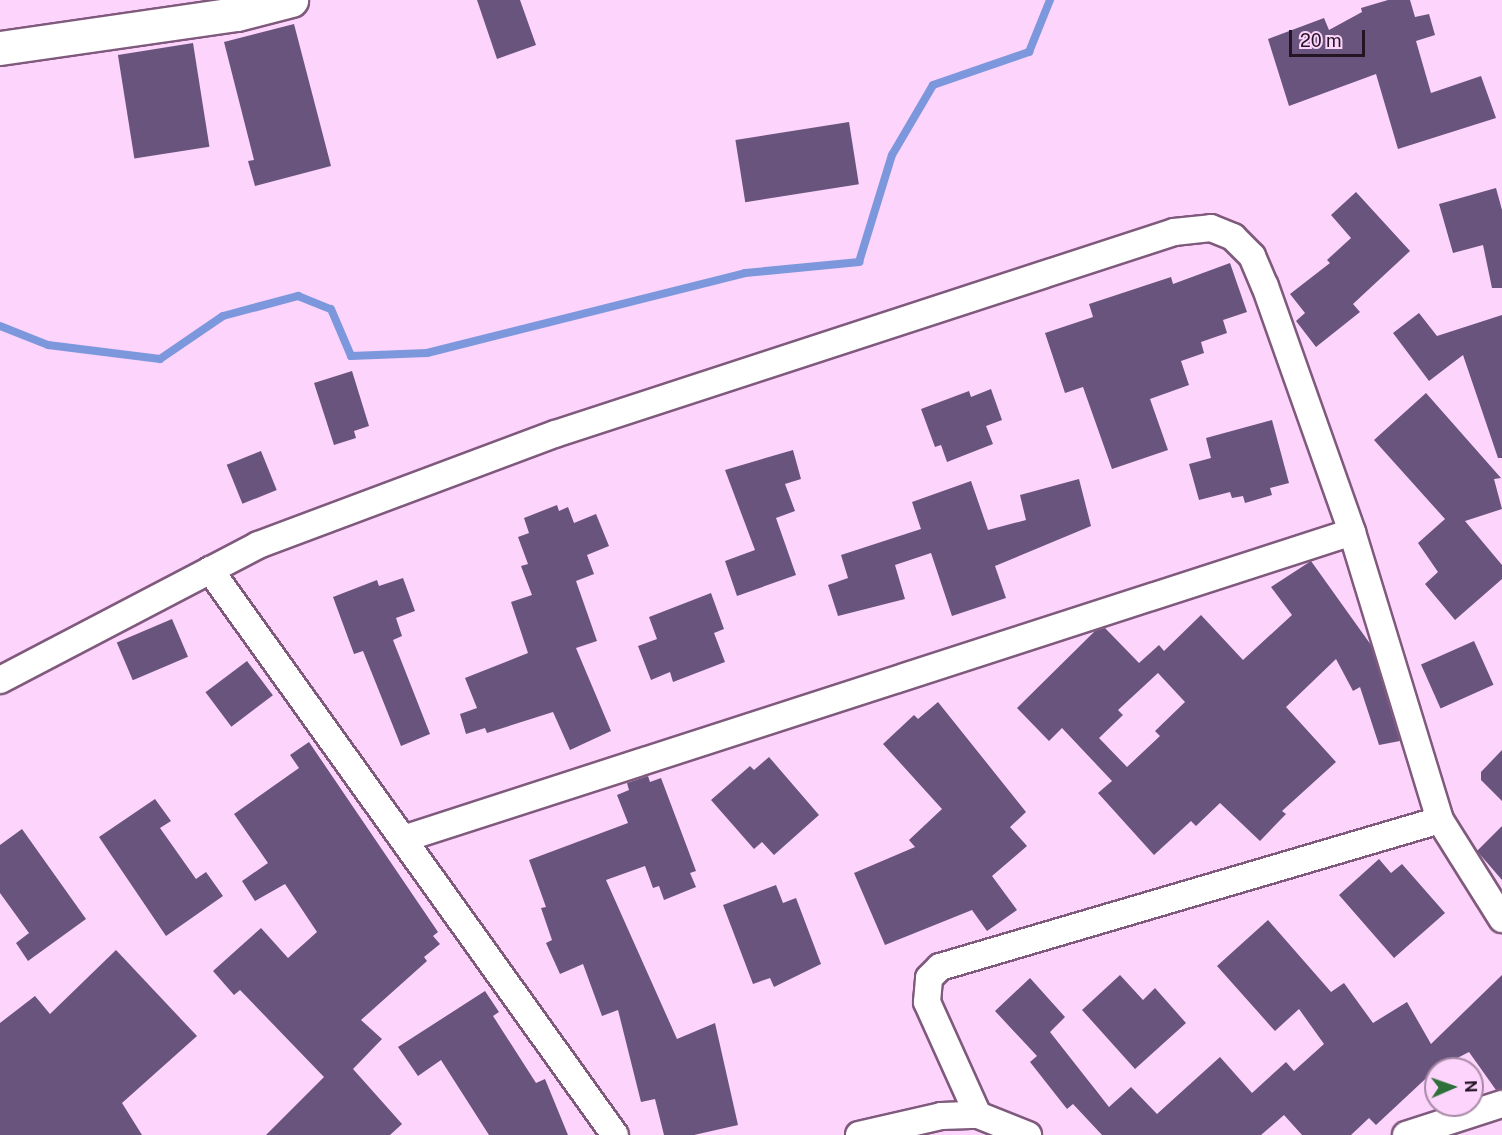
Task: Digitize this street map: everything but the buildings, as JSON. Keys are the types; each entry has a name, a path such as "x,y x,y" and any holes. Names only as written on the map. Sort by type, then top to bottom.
{"street":[{"path":"0,48 237,14 291,0"},
{"path":"0,680 258,545 555,434 1174,232 1210,228 1233,237 1252,256 1352,532 1440,820 1502,919"},
{"path":"406,838 1352,532"},
{"path":"210,570 406,838 615,1135"},
{"path":"978,1115 927,1002 929,978 940,967 1440,820"},
{"path":"1406,1135 1502,1104"},
{"path":"859,1135 940,1116 978,1115 1028,1135"}],"waterway":[{"path":"0,326 48,345 160,359 223,316 298,296 331,309 351,356 427,353 745,273 859,262 892,155 933,85 1029,52 1050,0"}]}
